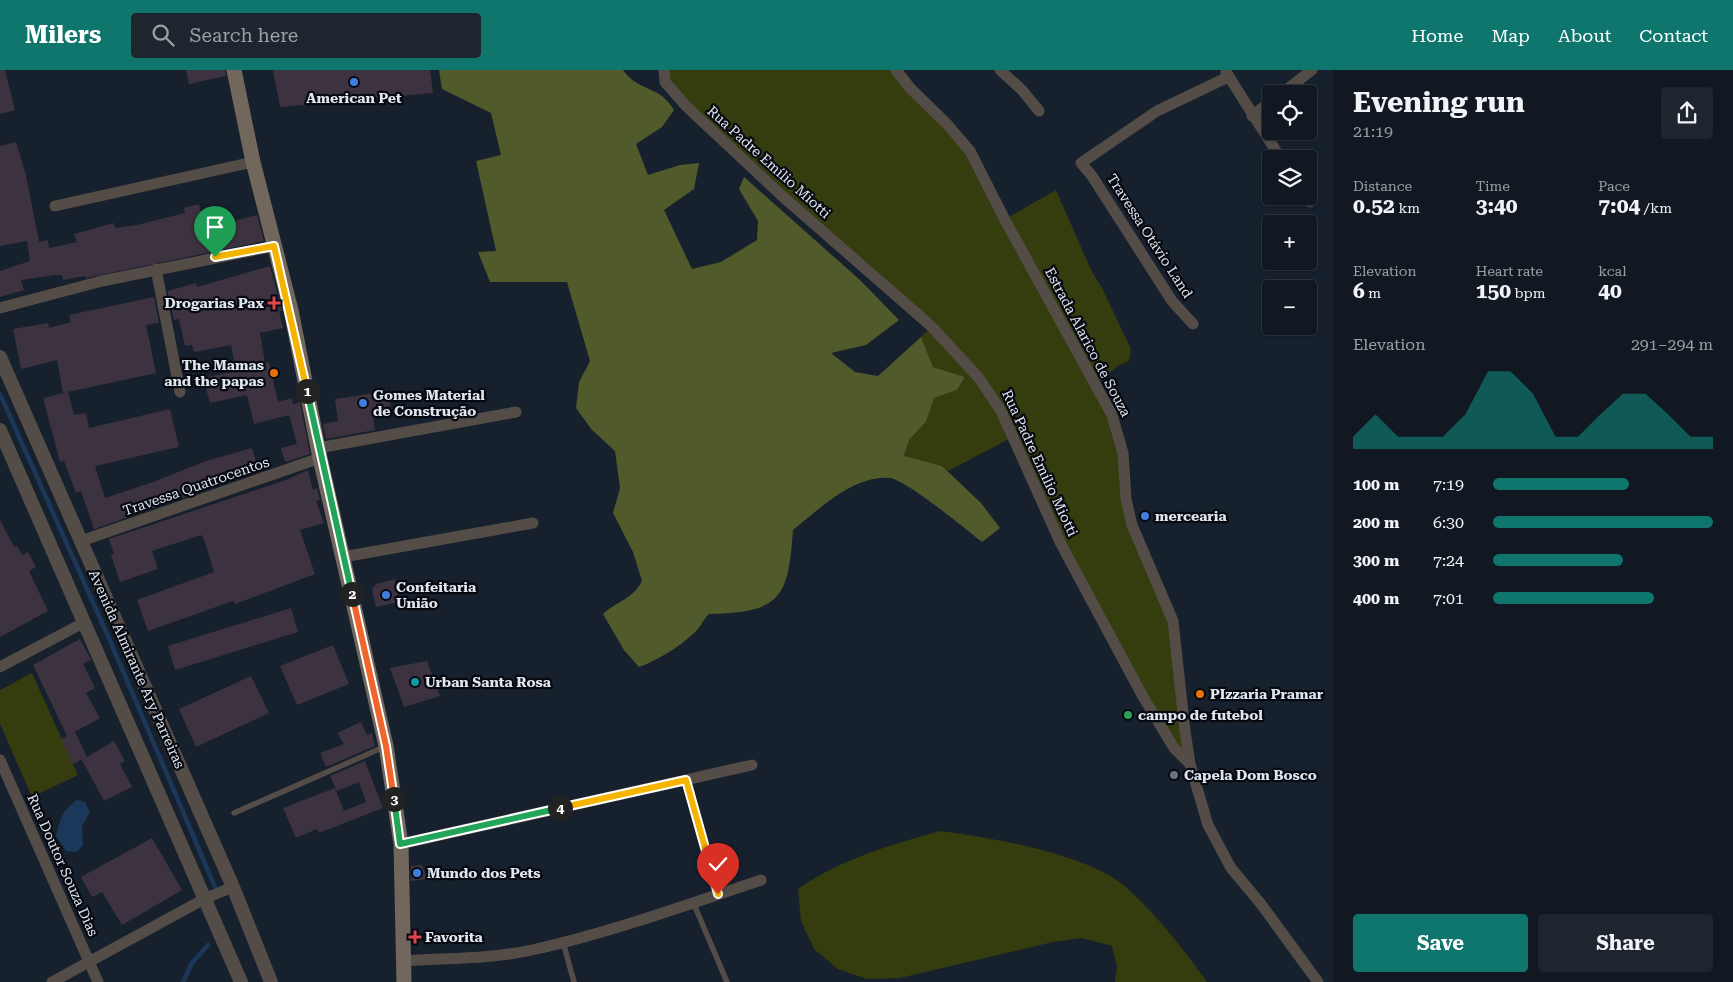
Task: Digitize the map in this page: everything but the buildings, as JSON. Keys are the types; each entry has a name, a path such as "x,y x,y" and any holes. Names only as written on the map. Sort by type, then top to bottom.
{"main road":[{"path":"234,70 253,162 290,310 319,453 386,746 400,844 404,982"}],"street":[{"name":"Rua Padre Emílio Miotti","path":"664,70 665,82 686,107 781,195 931,326 979,378 1000,411 1061,544 1142,696 1174,748 1190,764"},
{"name":"Estrada Alarico de Souza","path":"896,70 911,89 947,124 970,152 1004,220 1112,415 1123,453 1126,499 1132,525 1173,621 1190,764 1208,824 1222,854 1318,982"},
{"path":"1000,70 1016,84 1039,111"},
{"path":"1293,85 1312,70"},
{"path":"1227,74 1275,150"},
{"name":"Travessa Otávio Land","path":"1193,324 1172,301 1097,182 1082,163 1157,111 1227,74"},
{"path":"1252,116 1262,108"},
{"path":"55,206 253,162"},
{"path":"0,308 102,281 274,246"},
{"path":"156,269 180,392"},
{"name":"Avenida Almirante Ary Parreiras","path":"0,357 233,887 271,982"},
{"name":"Travessa Quatrocentos","path":"81,541 319,453 516,412"},
{"name":"Avenida Almirante Ary Parreiras","path":"0,430 206,898 241,982"},
{"path":"344,557 533,523"},
{"path":"0,667 85,622"},
{"name":"Rua Doutor Souza Dias","path":"0,760 98,982"},
{"path":"400,844 752,765"},
{"path":"404,962 506,954 562,942 761,880"},
{"path":"52,982 206,898 233,887"}],"lane":[{"path":"234,813 386,746"},
{"path":"686,780 718,894"},
{"path":"693,902 727,982"},
{"path":"562,942 574,982"}],"green space":[{"path":"439,70 623,70 635,82 662,96 674,110 662,127 636,144 648,175 680,165 699,163 694,189 664,210 692,269 721,262 757,240 758,221 739,189 744,177 860,280 899,320 866,345 831,353 855,372 878,376 921,337 933,367 965,377 957,390 934,398 926,422 909,440 904,456 942,466 981,503 1000,528 982,542 936,506 898,481 890,478 863,482 838,495 793,530 788,572 783,586 776,597 766,605 752,610 709,614 696,631 675,649 639,667 624,650 603,614 634,592 642,581 633,552 613,513 620,488 615,451 592,430 576,408 579,382 590,361 567,282 490,282 478,252 496,251 476,161 501,155 491,113 442,89"},
{"path":"664,70 896,70 962,142 1004,220 1056,190 1092,272 1102,288 1131,349 1129,361 1118,366 1096,384 1112,415 1126,499 1163,594 1190,764 1142,695 1013,437 948,471 942,466 904,457 909,440 926,422 934,398 957,390 965,377 933,367 921,337 931,327 687,107"},
{"path":"32,673 78,775 32,797 0,724 0,690"},
{"path":"940,831 1039,849 1089,866 1111,876 1149,909 1207,982 1115,982 1117,966 1112,946 1082,938 1053,942 900,978 867,979 838,969 814,949 801,921 798,889 831,869 866,854"}],"water":[{"path":"77,800 85,802 90,812 82,826 83,845 77,852 66,851 56,836 62,816"}],"waterway":[{"path":"0,394 108,636 215,887"},
{"path":"183,982 192,963 208,945"}],"place":[{"name":"American Pet","path":"354,82"},
{"name":"Drogarias Pax","path":"274,303"},
{"name":"The Mamas and the papas","path":"274,373"},
{"name":"Gomes Material de Construção","path":"363,403"},
{"name":"mercearia","path":"1145,516"},
{"name":"Confeitaria União","path":"386,595"},
{"name":"Urban Santa Rosa","path":"415,682"},
{"name":"PIzzaria Pramar","path":"1200,694"},
{"name":"campo de futebol","path":"1128,715"},
{"name":"Capela Dom Bosco","path":"1174,775"},
{"name":"Mundo dos Pets","path":"417,873"},
{"name":"Favorita","path":"415,937"}],"route":[{"path":"215,257 274,246 290,310 320,458 386,746 400,844 686,780 718,894"}]}
